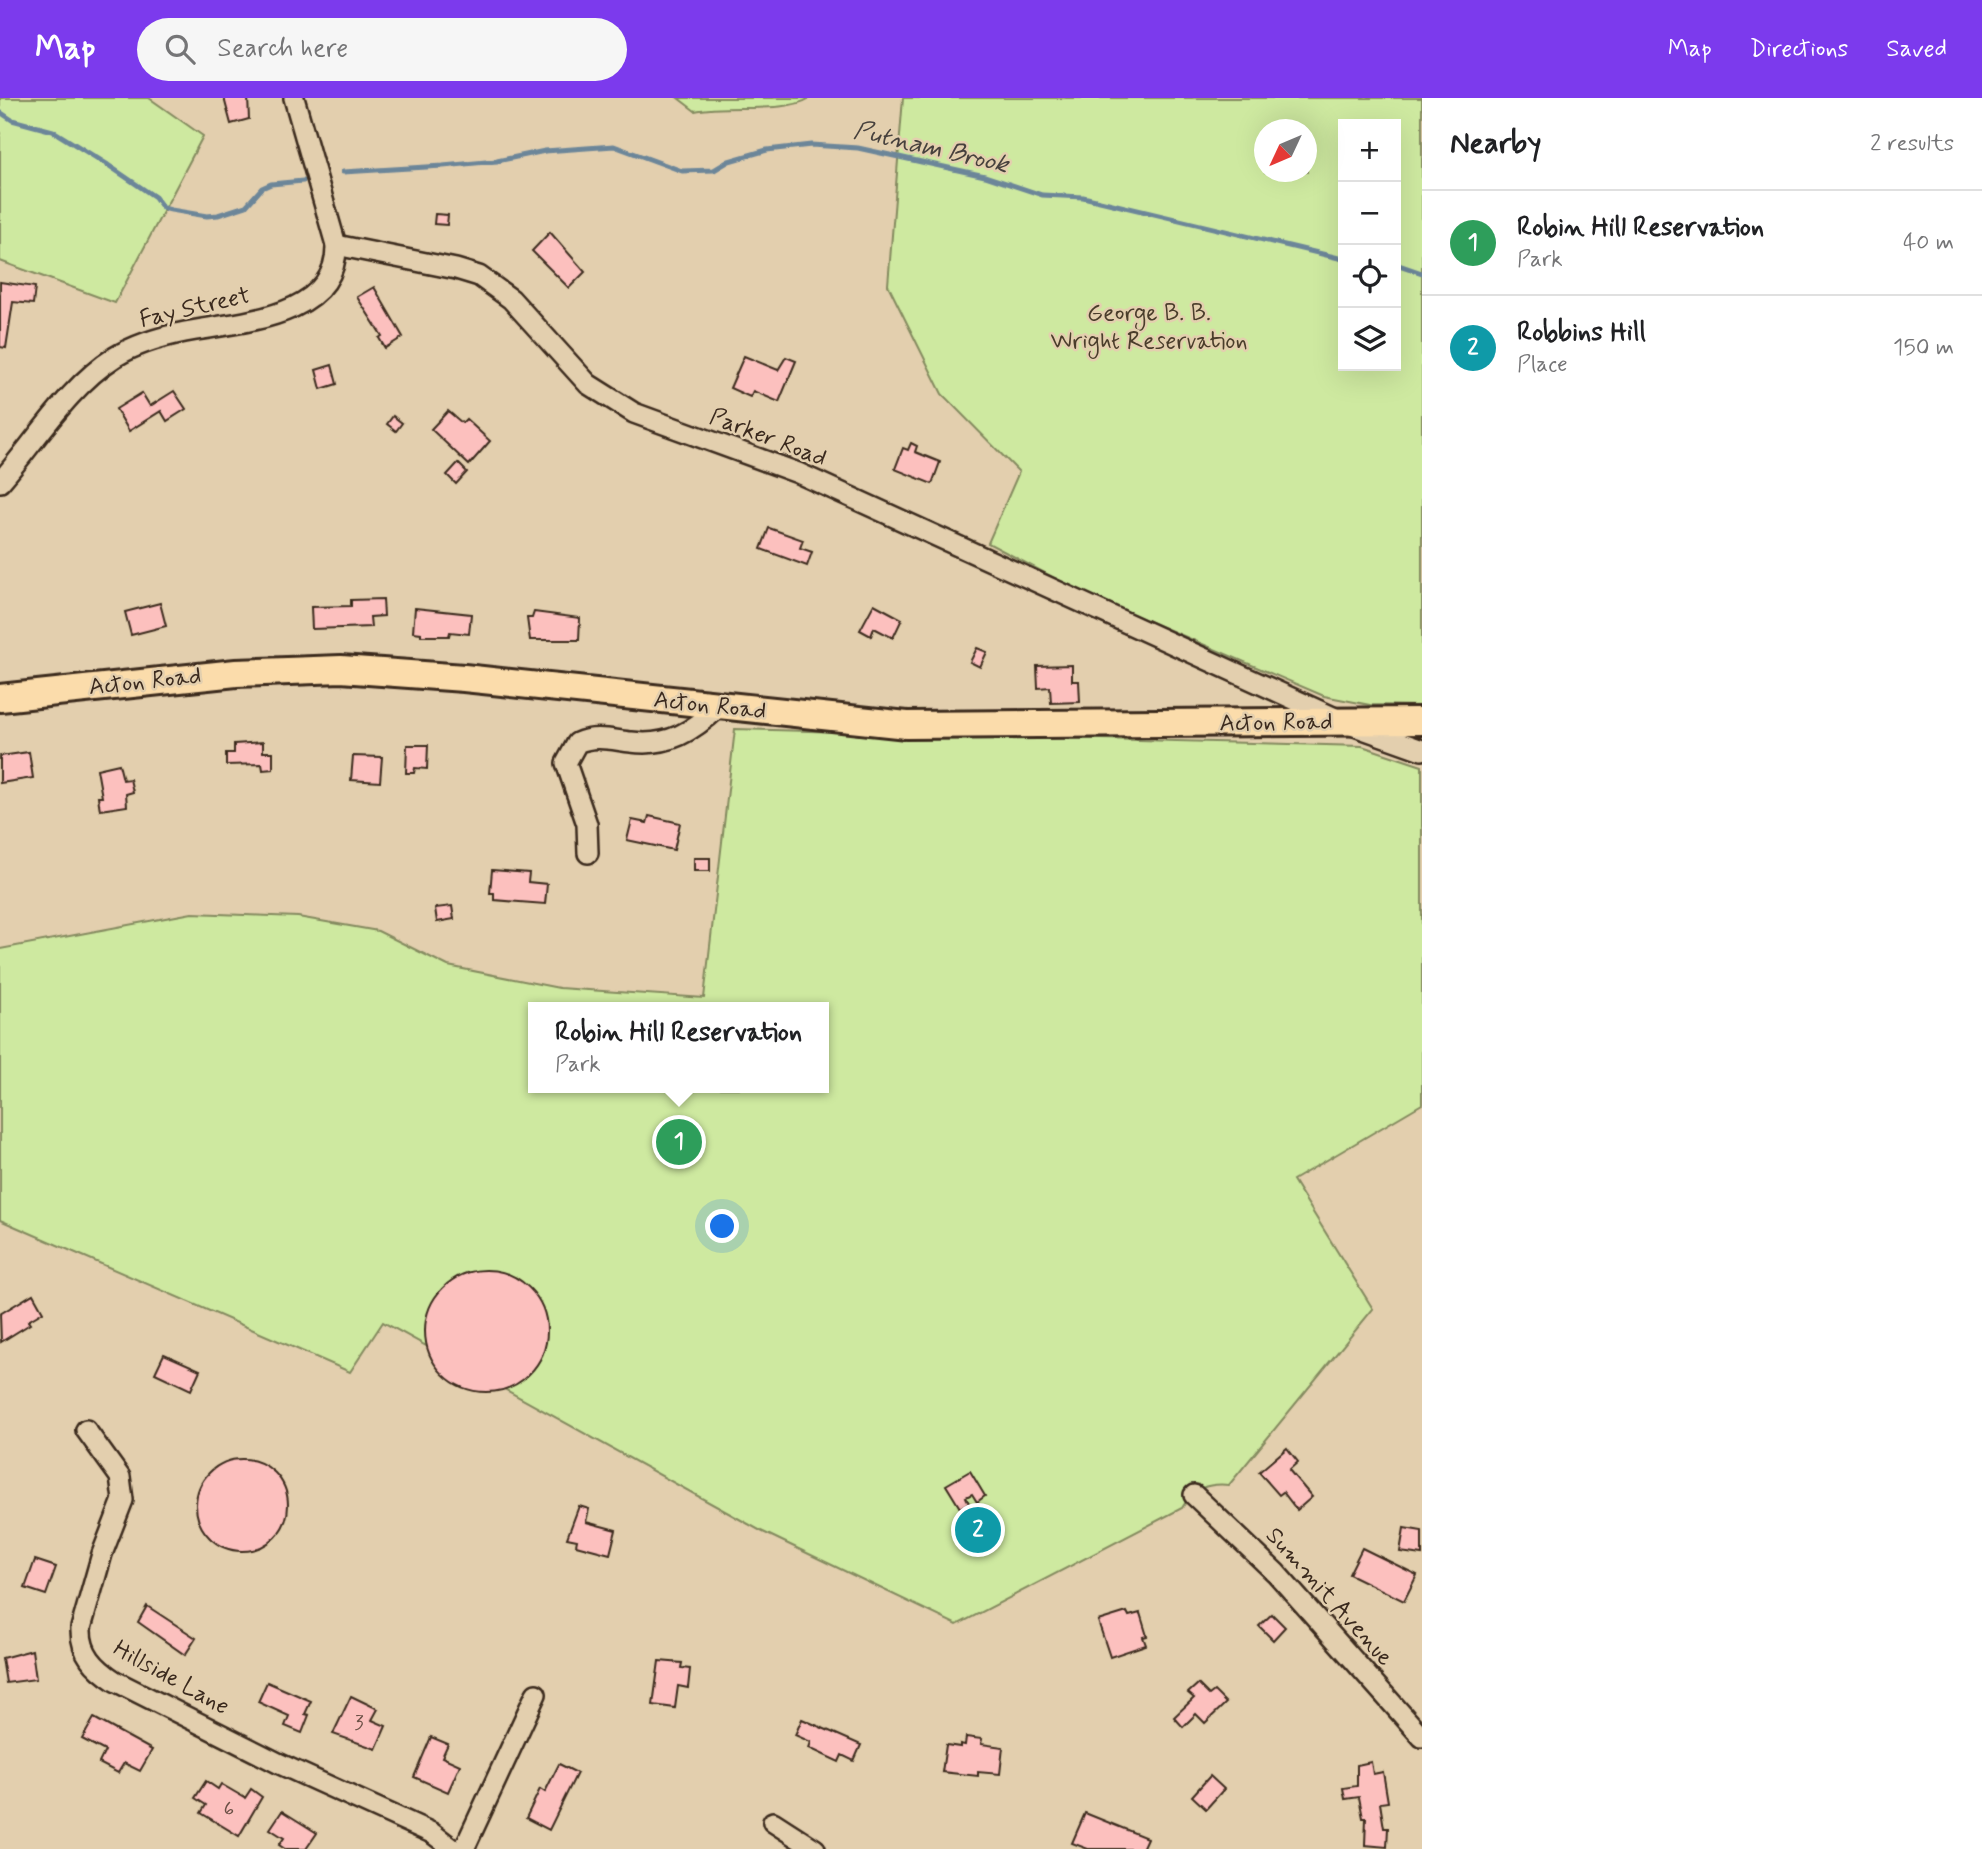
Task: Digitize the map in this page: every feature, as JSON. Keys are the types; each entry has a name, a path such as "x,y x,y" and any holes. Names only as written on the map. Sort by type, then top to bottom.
{"main road":[{"name":"Acton Road","path":"0,698 236,673 341,669 450,677 907,725 1422,721"}],"street":[{"path":"294,98 336,244"},
{"name":"Fay Street","path":"0,482 71,398 105,364 151,340 249,321 294,307 311,296 324,280 335,258 336,244"},
{"name":"Parker Road","path":"336,244 479,276 511,299 588,384 634,412 798,473 1346,723 1422,750"},
{"path":"588,853 587,824 566,763 569,752 577,743 588,738 635,743 666,742 693,731 719,707"},
{"name":"Hillside Lane","path":"86,1430 113,1465 123,1489 123,1500 102,1555 81,1628 81,1641 94,1664 115,1681 280,1764 432,1833 453,1849"},
{"name":"Summit Avenue","path":"1194,1494 1276,1573 1422,1737"},
{"path":"464,1849 537,1694"},
{"path":"773,1822 815,1849"}],"green space":[{"path":"0,98 149,98 203,136 115,303 0,261"},
{"path":"678,98 810,98 786,106 695,111"},
{"name":"George B. B. Wright Reservation","path":"903,98 1422,98 1422,706 1370,705 1324,696 1083,593 988,543 1019,472 942,394 888,285"},
{"path":"735,729 1362,746 1422,766 1422,1104 1293,1180 1373,1309 1229,1485 1208,1486 1196,1491 1182,1508 957,1625 761,1531 383,1322 350,1372 0,1220 0,949 192,913 298,917 378,931 448,966 559,988 704,998"}],"building":[{"path":"224,98 248,98 249,119 231,124"},
{"path":"435,214 448,215 447,225 434,224"},
{"path":"550,232 585,272 569,288 532,251"},
{"path":"0,282 35,287 33,304 13,302 6,348 0,347"},
{"path":"374,287 403,337 385,348 379,338 382,336 357,297"},
{"path":"744,356 778,370 786,357 796,361 779,402 753,391 750,397 730,388"},
{"path":"332,365 337,384 321,389 316,370"},
{"path":"174,391 186,409 167,421 161,411 129,431 116,409 142,393 150,406"},
{"path":"448,411 462,423 466,419 490,441 469,465 431,429"},
{"path":"393,416 402,423 396,431 387,424"},
{"path":"911,443 917,446 915,452 940,462 932,484 895,469 903,448 908,450"},
{"path":"458,463 467,472 456,484 447,475"},
{"path":"769,528 803,540 800,548 812,552 807,566 761,549"},
{"path":"383,599 384,616 370,617 371,627 312,629 311,607 351,606 351,600"},
{"path":"160,603 166,626 131,635 125,612"},
{"path":"874,604 902,619 893,638 874,628 871,636 860,630"},
{"path":"415,608 471,614 469,634 450,632 449,636 421,636 421,633 413,632"},
{"path":"534,612 580,618 579,640 530,640 527,618 532,618"},
{"path":"977,648 987,652 980,667 970,662"},
{"path":"1072,665 1072,681 1079,681 1080,702 1051,703 1050,687 1038,688 1037,666"},
{"path":"263,742 263,752 273,752 273,769 263,770 262,764 226,765 226,753 234,753 234,744"},
{"path":"407,745 428,745 427,769 415,768 414,773 406,773"},
{"path":"29,752 33,778 0,783 0,756"},
{"path":"353,756 382,757 380,782 351,780"},
{"path":"119,764 123,780 130,779 133,792 126,794 127,806 100,810 98,797 102,797 97,769"},
{"path":"649,816 680,823 674,850 627,840 632,820 647,823"},
{"path":"694,858 710,858 710,871 694,871"},
{"path":"492,870 529,873 528,882 547,884 545,904 494,900 494,893 490,893"},
{"path":"452,906 454,919 437,922 435,908"},
{"path":"486,1270 509,1274 529,1288 543,1308 547,1331 543,1354 529,1374 509,1388 486,1392 463,1388 443,1374 429,1354 425,1331 429,1308 443,1288 463,1274"},
{"path":"33,1294 43,1312 28,1321 30,1324 1,1342 0,1314"},
{"path":"164,1354 200,1370 191,1390 155,1373"},
{"path":"1287,1448 1298,1462 1289,1470 1312,1497 1297,1510 1283,1492 1279,1495 1259,1472"},
{"path":"242,1459 260,1462 275,1472 285,1487 288,1505 285,1523 275,1538 260,1548 242,1551 224,1548 209,1538 199,1523 196,1505 199,1487 209,1472 224,1462"},
{"path":"970,1471 985,1496 977,1502 972,1494 966,1497 969,1503 960,1508 946,1485"},
{"path":"579,1506 589,1509 586,1522 616,1530 610,1554 576,1545 577,1540 567,1538"},
{"path":"1404,1528 1422,1531 1422,1555 1400,1552"},
{"path":"1362,1548 1417,1575 1404,1601 1349,1574"},
{"path":"35,1560 56,1567 46,1595 25,1588"},
{"path":"147,1606 196,1638 185,1655 138,1622"},
{"path":"1127,1612 1129,1616 1140,1613 1147,1636 1143,1637 1146,1645 1110,1657 1098,1621"},
{"path":"1272,1614 1285,1627 1273,1640 1259,1626"},
{"path":"32,1650 36,1679 6,1683 2,1658"},
{"path":"659,1661 682,1663 681,1668 690,1669 688,1688 678,1686 675,1708 653,1705"},
{"path":"267,1682 311,1701 305,1714 309,1715 302,1733 285,1726 289,1716 258,1702"},
{"path":"1198,1684 1209,1695 1214,1691 1226,1703 1205,1723 1196,1714 1183,1727 1174,1717 1194,1698 1188,1693"},
{"path":"351,1696 378,1709 372,1720 386,1726 376,1749 333,1734"},
{"path":"94,1718 152,1750 140,1771 124,1763 118,1773 99,1763 105,1751 82,1739"},
{"path":"802,1719 861,1745 854,1761 842,1755 839,1762 809,1748 811,1742 795,1735"},
{"path":"431,1737 448,1744 442,1757 460,1765 448,1792 414,1777"},
{"path":"966,1737 982,1739 981,1744 1003,1747 1000,1774 978,1772 978,1776 942,1772 946,1745 965,1745"},
{"path":"1371,1762 1373,1774 1383,1772 1388,1802 1380,1803 1384,1828 1388,1828 1387,1847 1365,1845 1366,1818 1363,1818 1359,1797 1345,1799 1343,1788 1357,1786 1357,1765"},
{"path":"559,1764 577,1773 549,1830 526,1818 540,1789 545,1792"},
{"path":"1210,1776 1224,1789 1206,1809 1192,1796"},
{"path":"206,1781 218,1789 221,1784 245,1798 251,1789 262,1797 239,1836 201,1813 206,1805 195,1798"},
{"path":"282,1811 317,1833 306,1849 285,1849 279,1845 284,1838 270,1829"},
{"path":"1085,1813 1147,1838 1142,1849 1088,1849 1072,1843"}],"waterway":[{"name":"Putnam Brook","path":"0,112 12,120 53,131 155,197 163,208 171,210 207,216 218,215 246,206 262,188 271,184 303,181"},
{"name":"Putnam Brook","path":"343,172 497,161 545,151 614,146 682,171 714,170 729,161 767,150 811,145 858,148 985,176 1042,195 1083,197 1338,258"},
{"name":"Putnam Brook","path":"1401,266 1422,273"}],"place":[{"name":"Robin Hill Reservation","path":"679,1142"},
{"name":"Robbins Hill","path":"978,1530"}]}
